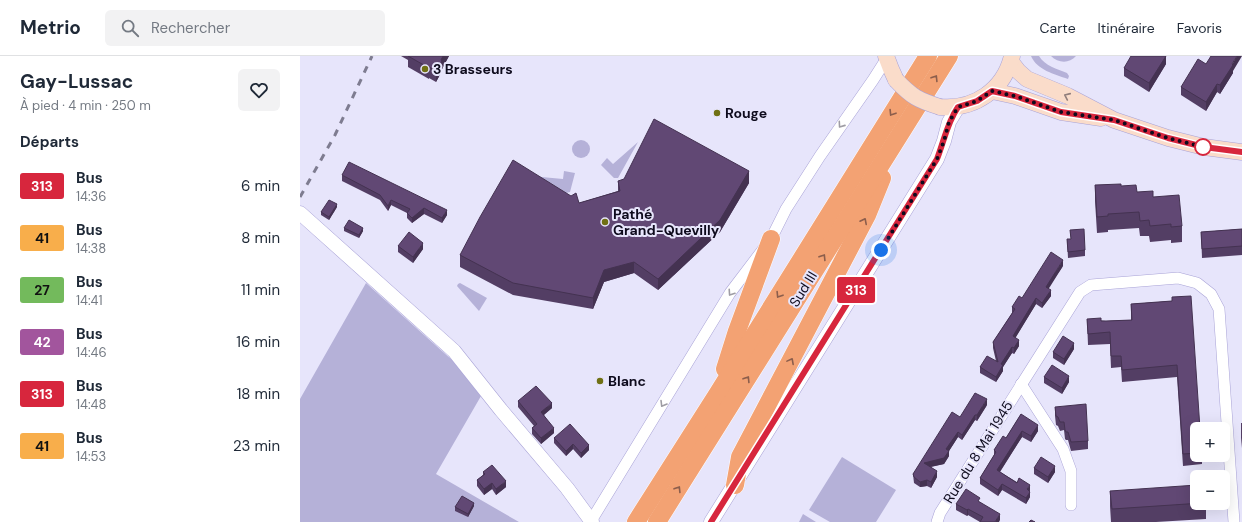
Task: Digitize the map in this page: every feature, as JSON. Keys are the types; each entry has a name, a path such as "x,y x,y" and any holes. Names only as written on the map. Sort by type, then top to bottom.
{"highway":[{"name":"Sud III","path":"636,522 928,56"},
{"name":"Sud III","path":"657,522 949,56"},
{"path":"734,485 740,457 867,215 899,134"},
{"path":"718,393 737,331 771,239"}],"main road":[{"path":"886,57 896,80 908,93 923,102 940,107 958,107 977,101 992,91 1000,83 1006,73 1011,59"},
{"path":"1011,59 1018,71 1027,79 1068,96 1114,120 1168,138 1204,147 1242,152"},
{"path":"992,91 1015,96 1061,112 1114,120"}],"street":[{"path":"300,213 454,351 501,410 567,488 591,521 730,293 771,239 786,209 820,156 873,80 886,57"},
{"path":"711,522 937,159 949,122 958,107"},
{"name":"Rue du 8 Mai 1945","path":"937,522 940,513 1080,292 1092,285 1178,278 1197,283 1211,294 1219,308 1234,522"},
{"name":"Rue du 8 Mai 1945","path":"1021,384 1063,449 1071,471 1071,505"}],"shaded area":[{"path":"1031,56 1039,56 1048,65 1067,73 1069,76 1068,79 1037,65"},
{"path":"1051,56 1076,56 1073,59 1064,62"},
{"path":"581,140 587,143 590,149 587,155 581,158 575,155 572,149 575,143"},
{"path":"638,142 618,178 614,178 601,165 607,158 613,164"},
{"path":"564,171 575,173 570,192 566,193 531,176 563,179"},
{"path":"366,283 452,360 481,396 436,474 519,522 300,522 300,399"},
{"path":"460,283 487,298 479,311 457,286"},
{"path":"842,457 896,490 876,522 830,522 809,510"},
{"path":"803,514 816,522 799,522"}],"building":[{"path":"408,56 443,56 442,61 436,71"},
{"path":"1131,56 1166,56 1149,83 1124,68"},
{"path":"1211,56 1237,56 1220,85 1217,84 1206,102 1181,87 1198,59 1206,64"},
{"name":"Pathé Grand-Quevilly","path":"654,119 749,171 720,220 658,279 634,262 604,270 593,298 513,283 460,255 513,160 571,196 576,193 579,203 620,191 618,181 624,179"},
{"path":"349,162 447,210 442,218 424,208 412,218 407,213 410,209 391,200 388,206 380,195 342,175"},
{"path":"1121,184 1121,186 1136,185 1137,192 1153,191 1153,197 1179,195 1182,226 1171,227 1171,224 1150,226 1149,220 1140,221 1139,212 1108,214 1108,216 1097,217 1095,185"},
{"path":"329,200 337,204 329,217 321,212"},
{"path":"349,220 363,228 359,235 344,228"},
{"path":"1084,229 1085,250 1068,252 1067,239 1071,239 1070,230"},
{"path":"1242,229 1242,246 1202,249 1201,232"},
{"path":"409,232 423,243 413,257 398,246"},
{"path":"1051,252 1063,260 1046,287 1051,290 1042,303 1036,298 1013,336 1019,340 1014,348 1012,347 1001,364 1003,365 996,377 980,367 987,356 998,362 993,342 1015,309 1012,307 1019,296 1022,298"},
{"path":"1191,296 1200,422 1190,422 1190,454 1183,454 1177,365 1122,370 1121,356 1111,356 1110,332 1088,334 1087,319 1101,318 1101,321 1132,320 1131,304 1172,301 1172,297"},
{"path":"1063,336 1074,343 1064,359 1053,352"},
{"path":"1052,365 1069,376 1062,388 1044,377"},
{"path":"536,386 552,403 541,412 554,428 541,438 532,428 537,424 518,401"},
{"path":"975,393 987,399 962,435 958,432 946,449 949,451 944,458 924,463 937,471 931,482 927,480 920,482 914,477 913,474 952,412 960,417"},
{"path":"1086,404 1088,441 1071,442 1068,432 1065,430 1064,422 1060,422 1056,416 1055,407"},
{"path":"1021,414 1038,425 1031,436 1022,431 997,470 1017,483 1019,478 1030,485 1027,489 1030,492 1026,498 1002,484 998,490 980,478 996,452 994,450 1003,436 1006,438"},
{"path":"570,424 589,445 581,453 573,444 566,451 554,438"},
{"path":"1041,457 1055,466 1048,477 1034,468"},
{"path":"492,465 506,481 496,489 492,483 484,489 477,480 485,474 483,472"},
{"path":"1190,485 1190,504 1112,509 1110,491"},
{"path":"966,489 980,498 978,501 1000,514 995,522 980,522 983,517 956,504"},
{"path":"462,496 474,503 468,514 455,507"}],"railway":[{"path":"300,197 335,135 372,56"}],"bus line":[{"name":"313","path":"711,522 937,159 949,122 958,107 977,101 992,91 1015,96 1061,112 1114,120 1168,138 1204,147 1242,152"}],"place":[{"name":"3 Brasseurs","path":"425,69"},
{"name":"Rouge","path":"717,113"},
{"name":"Pathé Grand-Quevilly","path":"605,222"},
{"name":"Blanc","path":"600,381"}],"route":[{"path":"881,250 937,159 949,122 958,107 977,101 992,91 1015,96 1061,112 1114,120 1168,138 1203,147"}]}
